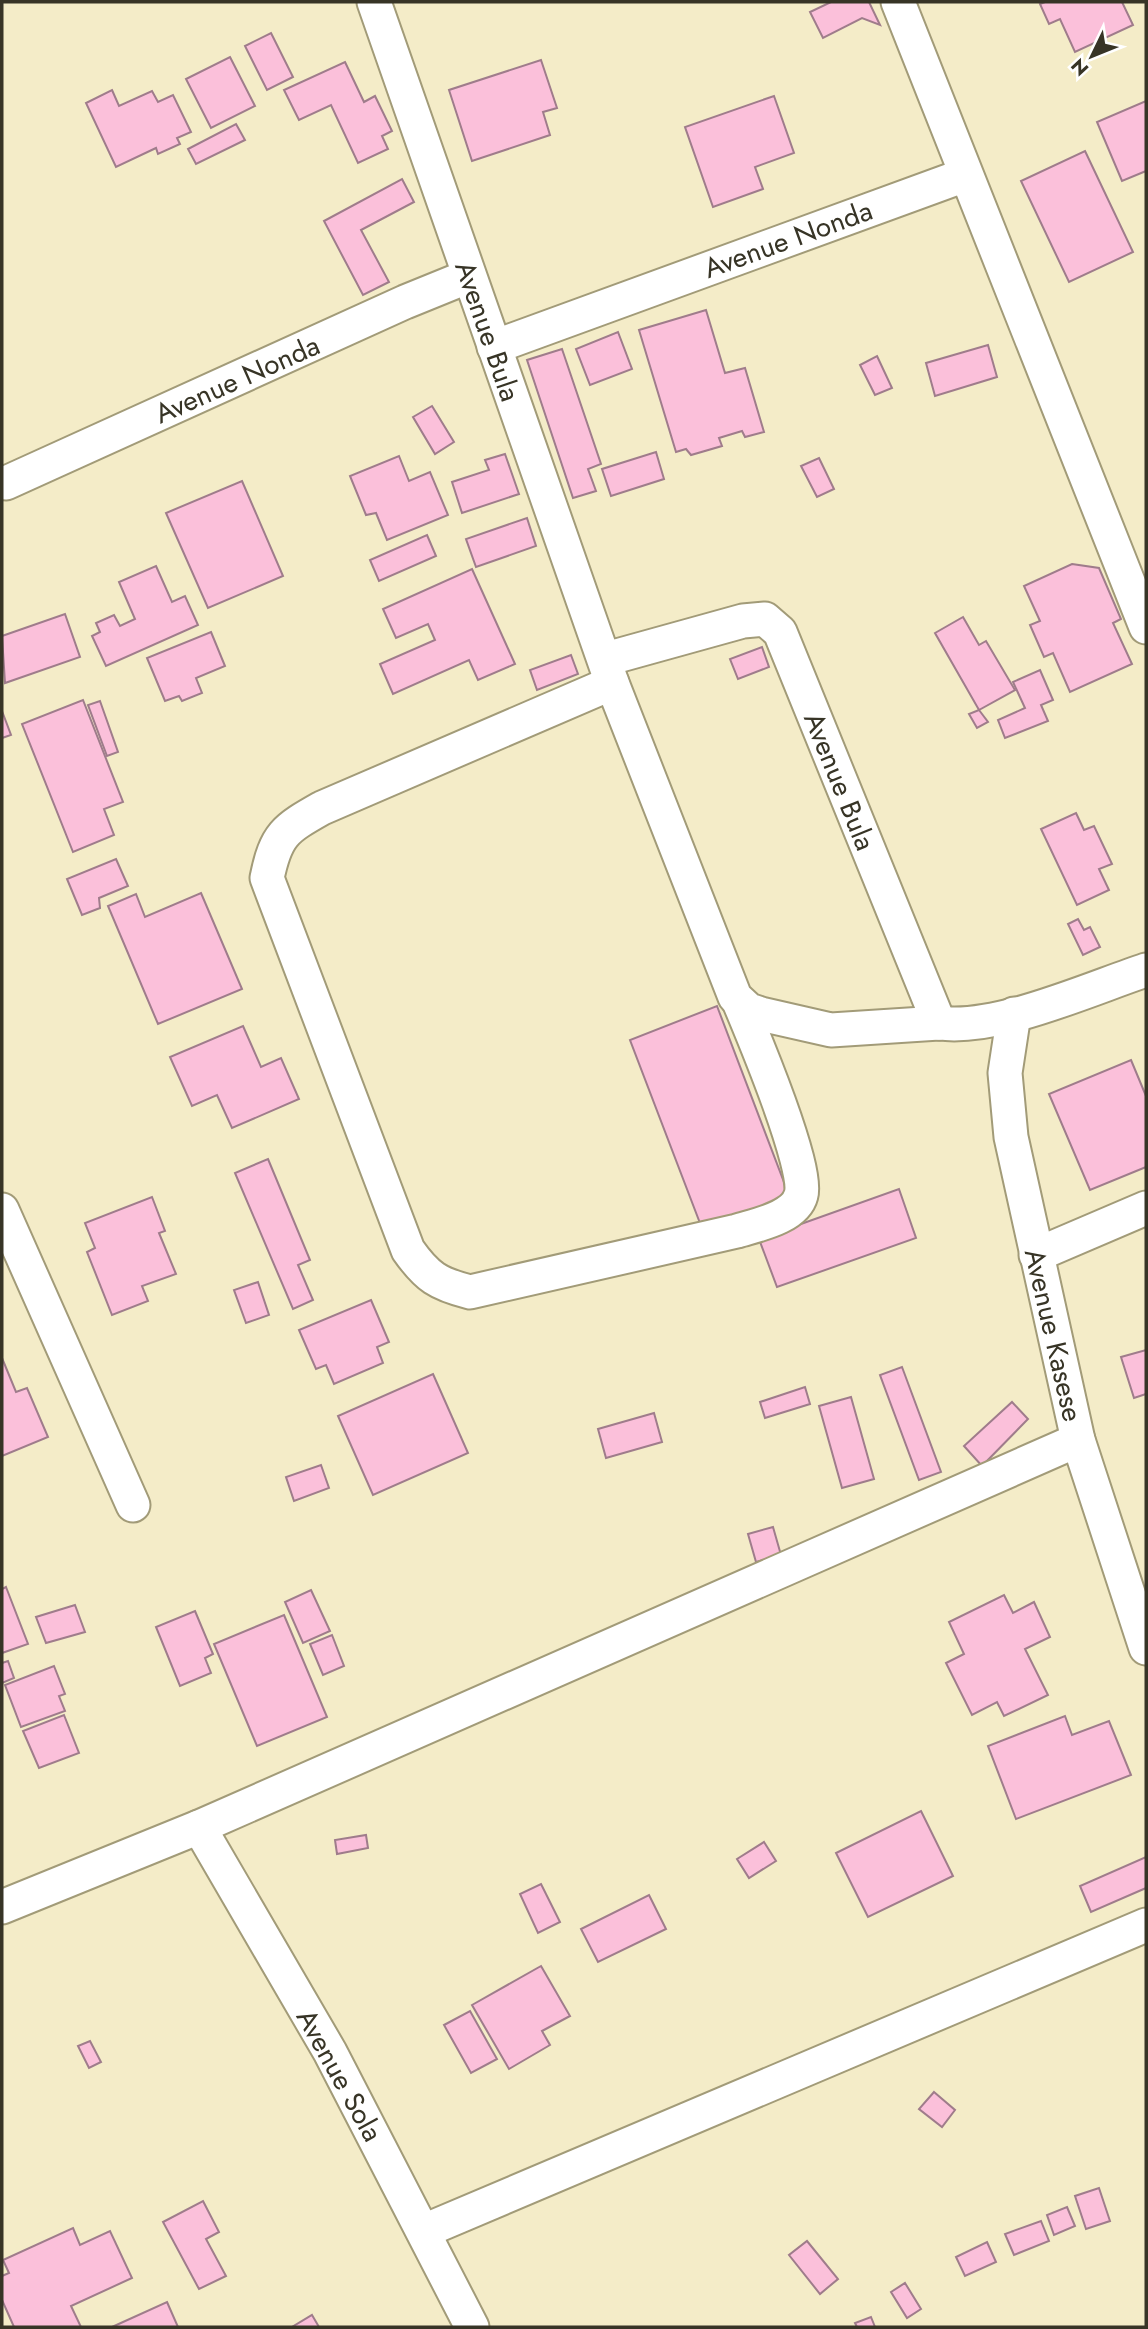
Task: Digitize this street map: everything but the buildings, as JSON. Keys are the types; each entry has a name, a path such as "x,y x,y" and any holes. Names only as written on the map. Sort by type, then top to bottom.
{"street":[{"name":"Avenue Bula","path":"374,2 609,671 743,621 765,619 780,632 939,1023"},
{"path":"898,2 1146,627"},
{"name":"Avenue Nonda","path":"494,347 965,175"},
{"name":"Avenue Nonda","path":"6,483 405,302 469,276"},
{"path":"609,671 728,983 740,1003 779,1102 800,1174 802,1195 793,1208 768,1221 737,1231 470,1292 442,1285 422,1270 408,1250 267,878 272,852 287,828 322,808 609,671"},
{"path":"740,1003 761,1014 831,1030 976,1023 1014,1014 1146,970"},
{"name":"Avenue Kasese","path":"1014,1014 1005,1073 1011,1137 1078,1440 1146,1648"},
{"path":"1036,1255 1146,1208"},
{"path":"2,1210 133,1505"},
{"path":"2,1907 199,1828 1078,1440"},
{"name":"Avenue Sola","path":"199,1828 330,2052 472,2327"},
{"path":"424,2231 1146,1925"}]}
